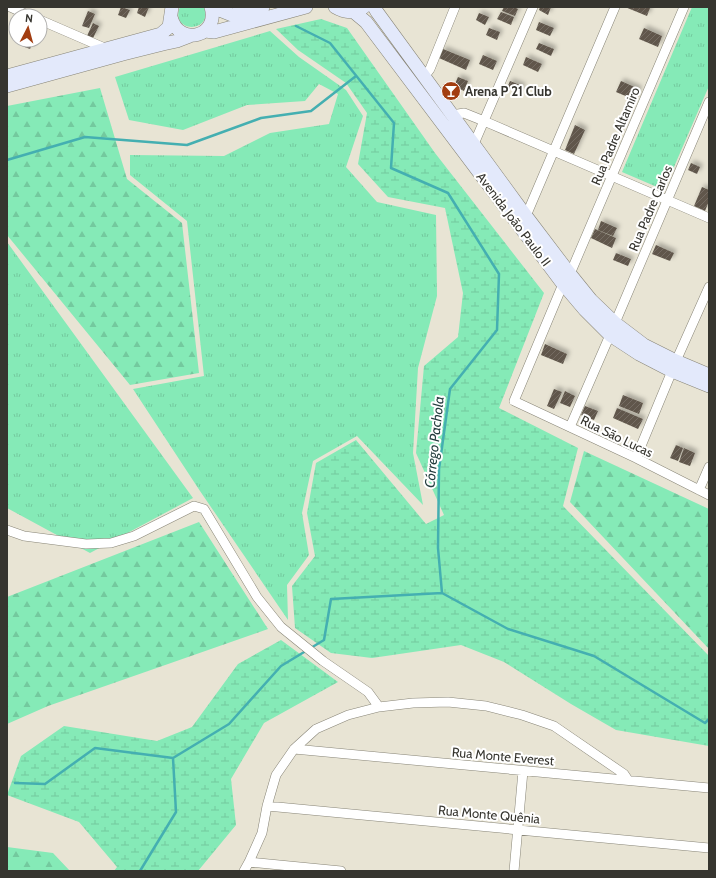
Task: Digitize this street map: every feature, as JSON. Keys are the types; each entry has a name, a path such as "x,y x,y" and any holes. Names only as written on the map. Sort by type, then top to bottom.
{"street":[{"path":"8,78 23,82 122,54 177,41 201,33 208,28 212,19 213,14 211,7"},
{"path":"215,7 232,15 264,7"},
{"path":"204,31 214,32 306,7"},
{"path":"335,7 342,11 359,9"},
{"name":"Avenida João Paulo II","path":"374,7 424,77 447,119 474,144 526,216 585,310 613,329 639,354 674,366 709,375"},
{"path":"424,77 430,69 455,7"},
{"path":"474,144 533,7"},
{"path":"526,216 615,7"},
{"name":"Rua Padre Altamiro","path":"514,401 684,7"},
{"name":"Avenida João Paulo II","path":"359,9 366,22 447,119 566,279"},
{"path":"172,10 172,21 176,28 182,33 190,36"},
{"path":"8,78 161,34 169,27 172,10"},
{"path":"48,24 106,49 122,54"},
{"name":"Rua Padre Carlos","path":"570,427 709,102"},
{"path":"447,119 464,113 709,218"},
{"path":"636,458 709,287"},
{"name":"Avenida João Paulo II","path":"674,366 709,386"},
{"name":"Rua São Lucas","path":"514,401 636,458 709,495"},
{"path":"699,490 709,467"},
{"path":"7,530 24,536 86,544 111,543 134,536 194,506 204,509 257,597 281,627 323,661 368,692 379,707"},
{"path":"244,871 262,834 267,806 276,775 294,749 316,729 348,715 379,707 413,703 448,702 486,706 522,715 554,726 624,774 628,780"},
{"name":"Rua Monte Everest","path":"294,749 709,788"},
{"path":"514,871 523,770"},
{"name":"Rua Monte Quênia","path":"267,806 709,848"},
{"path":"249,862 341,871"}],"green space":[{"path":"180,7 204,7 205,16 203,22 198,26 185,26 178,16"},
{"path":"692,7 709,7 709,86 664,190 622,172"},
{"path":"321,19 347,28 435,153 544,293 499,408 578,448 563,506 709,656 709,746 616,730 504,662 461,645 372,658 331,653 295,628 292,586 315,556 307,513 316,463 356,440 426,524 444,515 416,453 424,366 458,337 463,293 445,208 388,197 358,164 367,113 346,83 298,50 276,29"},
{"path":"270,31 299,57 346,90 363,116 346,167 377,202 436,215 437,296 418,368 413,453 423,505 357,436 313,461 302,513 309,555 287,585 288,620 133,389 204,376 187,221 130,175 130,155 224,156 270,133 329,124 338,94 319,84 305,101 247,105 183,130 129,120 115,77"},
{"path":"100,88 127,179 182,223 199,373 130,385 7,235 7,106"},
{"path":"7,242 193,498 90,553 7,508"},
{"path":"584,451 709,509 709,649 570,502"},
{"path":"199,522 268,629 48,706 7,724 7,597"},
{"path":"281,640 338,682 264,723 231,779 236,825 198,871 114,871 117,867 79,822 7,795 21,756 64,726 157,741 192,727 238,664"},
{"path":"7,847 53,853 70,871 7,871"}],"building":[{"path":"121,7 130,10 126,18 118,15"},
{"path":"139,7 149,7 145,17 137,13"},
{"path":"504,7 514,7 518,9 515,16 502,11"},
{"path":"540,7 551,7 548,15 539,10"},
{"path":"625,7 648,7 650,8 647,16"},
{"path":"88,11 95,14 89,28 82,26"},
{"path":"501,12 514,17 511,25 497,19"},
{"path":"479,13 489,17 485,25 476,20"},
{"path":"539,22 554,28 550,36 536,30"},
{"path":"93,23 99,26 93,38 87,36"},
{"path":"489,28 500,32 497,40 486,35"},
{"path":"644,28 662,36 658,47 639,39"},
{"path":"539,43 554,49 551,56 536,49"},
{"path":"443,49 470,60 466,70 439,58"},
{"path":"483,55 497,61 493,70 479,64"},
{"path":"526,57 542,64 538,72 523,65"},
{"path":"458,77 468,81 464,91 454,86"},
{"path":"510,81 523,86 520,93 507,88"},
{"path":"621,81 639,89 635,100 616,92"},
{"path":"575,125 585,130 574,154 565,150"},
{"path":"691,163 700,167 697,174 688,170"},
{"path":"702,187 709,190 709,201 705,211 694,206"},
{"path":"601,221 617,228 613,236 598,230"},
{"path":"595,229 616,238 612,248 591,238"},
{"path":"656,245 674,253 670,261 652,254"},
{"path":"616,253 631,259 628,266 613,260"},
{"path":"545,344 567,354 563,364 541,355"},
{"path":"554,389 562,392 554,409 547,406"},
{"path":"565,391 575,396 570,407 560,403"},
{"path":"623,395 643,403 639,414 619,406"},
{"path":"585,406 598,411 594,420 581,415"},
{"path":"617,408 643,419 638,429 613,418"},
{"path":"676,445 683,448 678,461 670,458"},
{"path":"684,448 695,453 690,466 679,462"}],"waterway":[{"name":"Córrego Pachola","path":"296,26 330,43 394,123 391,168 448,193 499,274 497,330 450,389 439,469 438,548 442,593"},
{"path":"7,160 85,137 187,145 261,118 311,111 356,76"},
{"name":"Córrego Pachola","path":"442,593 508,629 594,656 705,723 709,719"},
{"path":"15,783 45,784 95,748 173,758 229,724 281,666 324,640 331,599 442,593"},
{"path":"140,871 176,812 173,758"}],"place":[{"name":"Arena P 21 Club","path":"451,91"}]}
